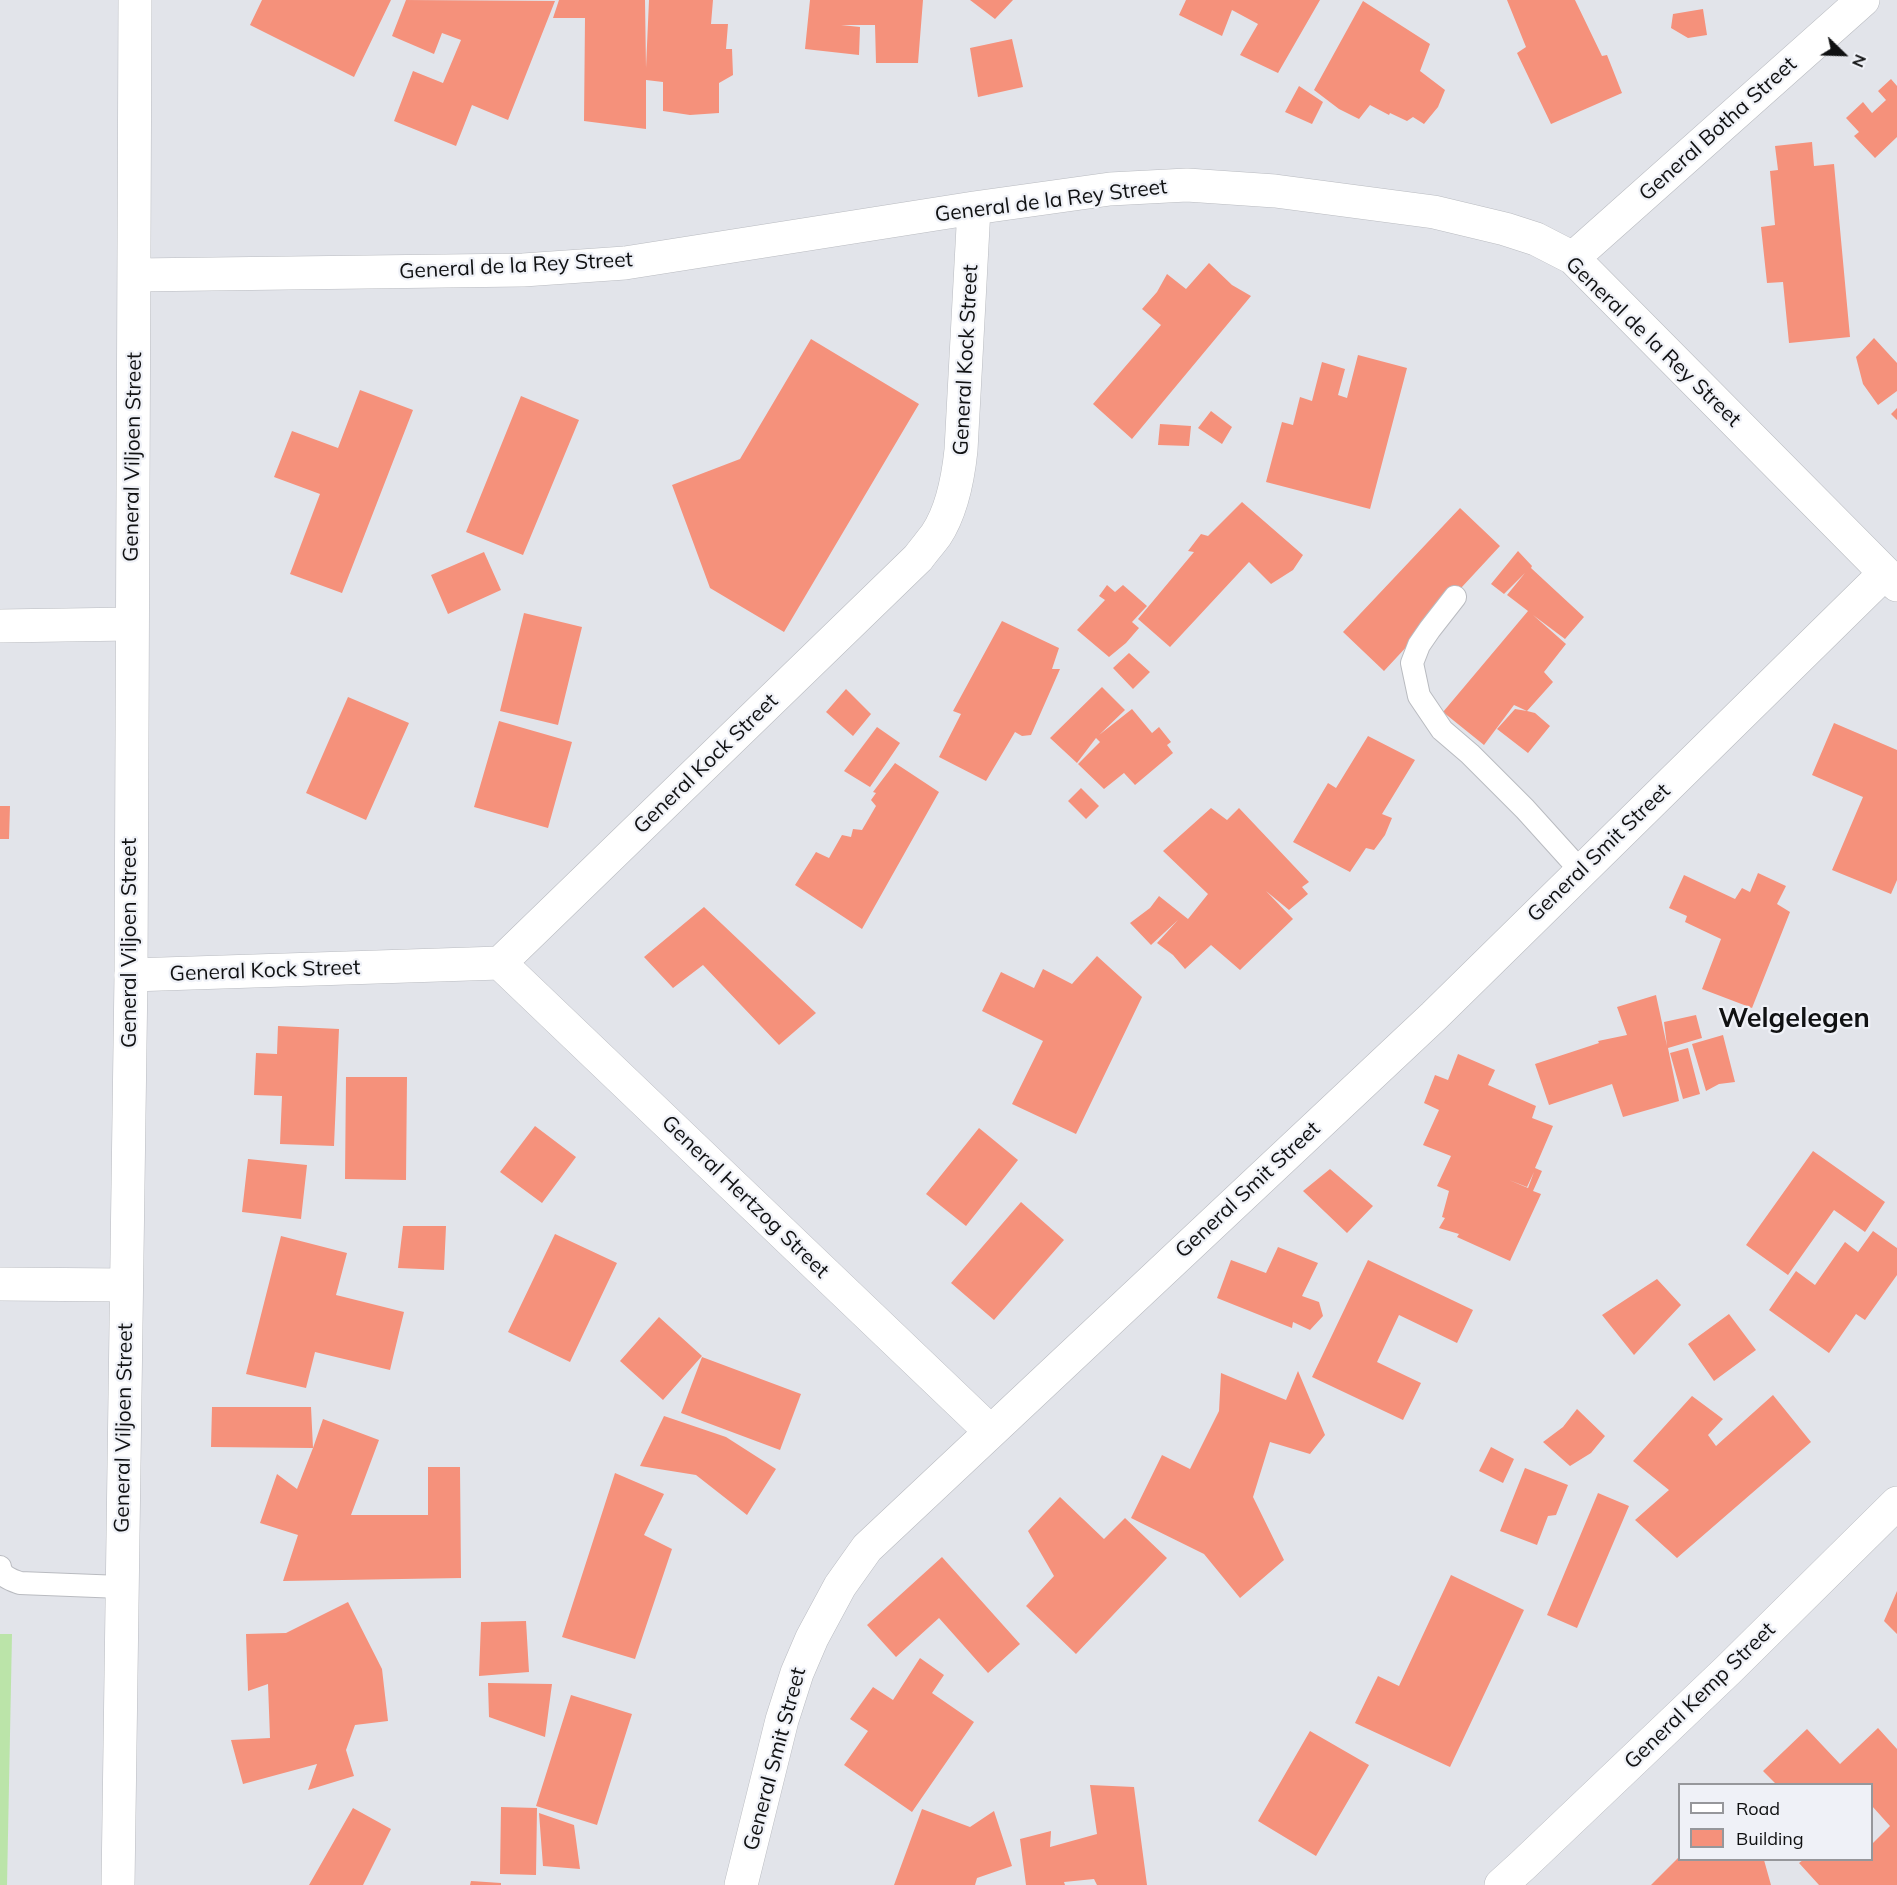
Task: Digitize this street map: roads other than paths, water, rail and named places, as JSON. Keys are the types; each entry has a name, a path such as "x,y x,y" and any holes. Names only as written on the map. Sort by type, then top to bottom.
{"street":[{"name":"General Viljoen Street","path":"118,1885 130,975 135,0"},
{"name":"General Botha Street","path":"1573,258 1863,0"},
{"name":"General de la Rey Street","path":"135,275 524,270 625,263 1110,189 1187,185 1275,191 1434,212 1536,239 1573,258 1891,579"},
{"name":"General Kock Street","path":"130,975 500,963 918,558 937,534 954,492 962,450 974,208"},
{"name":"General Smit Street","path":"741,1885 797,1673 812,1638 840,1586 867,1548 1434,1016 1581,871 1891,579"},
{"path":"0,626 131,624"},
{"name":"General Hertzog Street","path":"500,963 990,1431"},
{"path":"0,1284 126,1285"},
{"name":"General Kemp Street","path":"1500,1885 1719,1678 1897,1503"}],"lane":[{"path":"1455,597 1419,645 1412,663 1419,696 1442,730 1470,754 1525,809 1581,871"},
{"path":"0,1567 8,1578 20,1582 121,1587"}],"district":[{"name":"Welgelegen","path":"1794,1019"}]}
